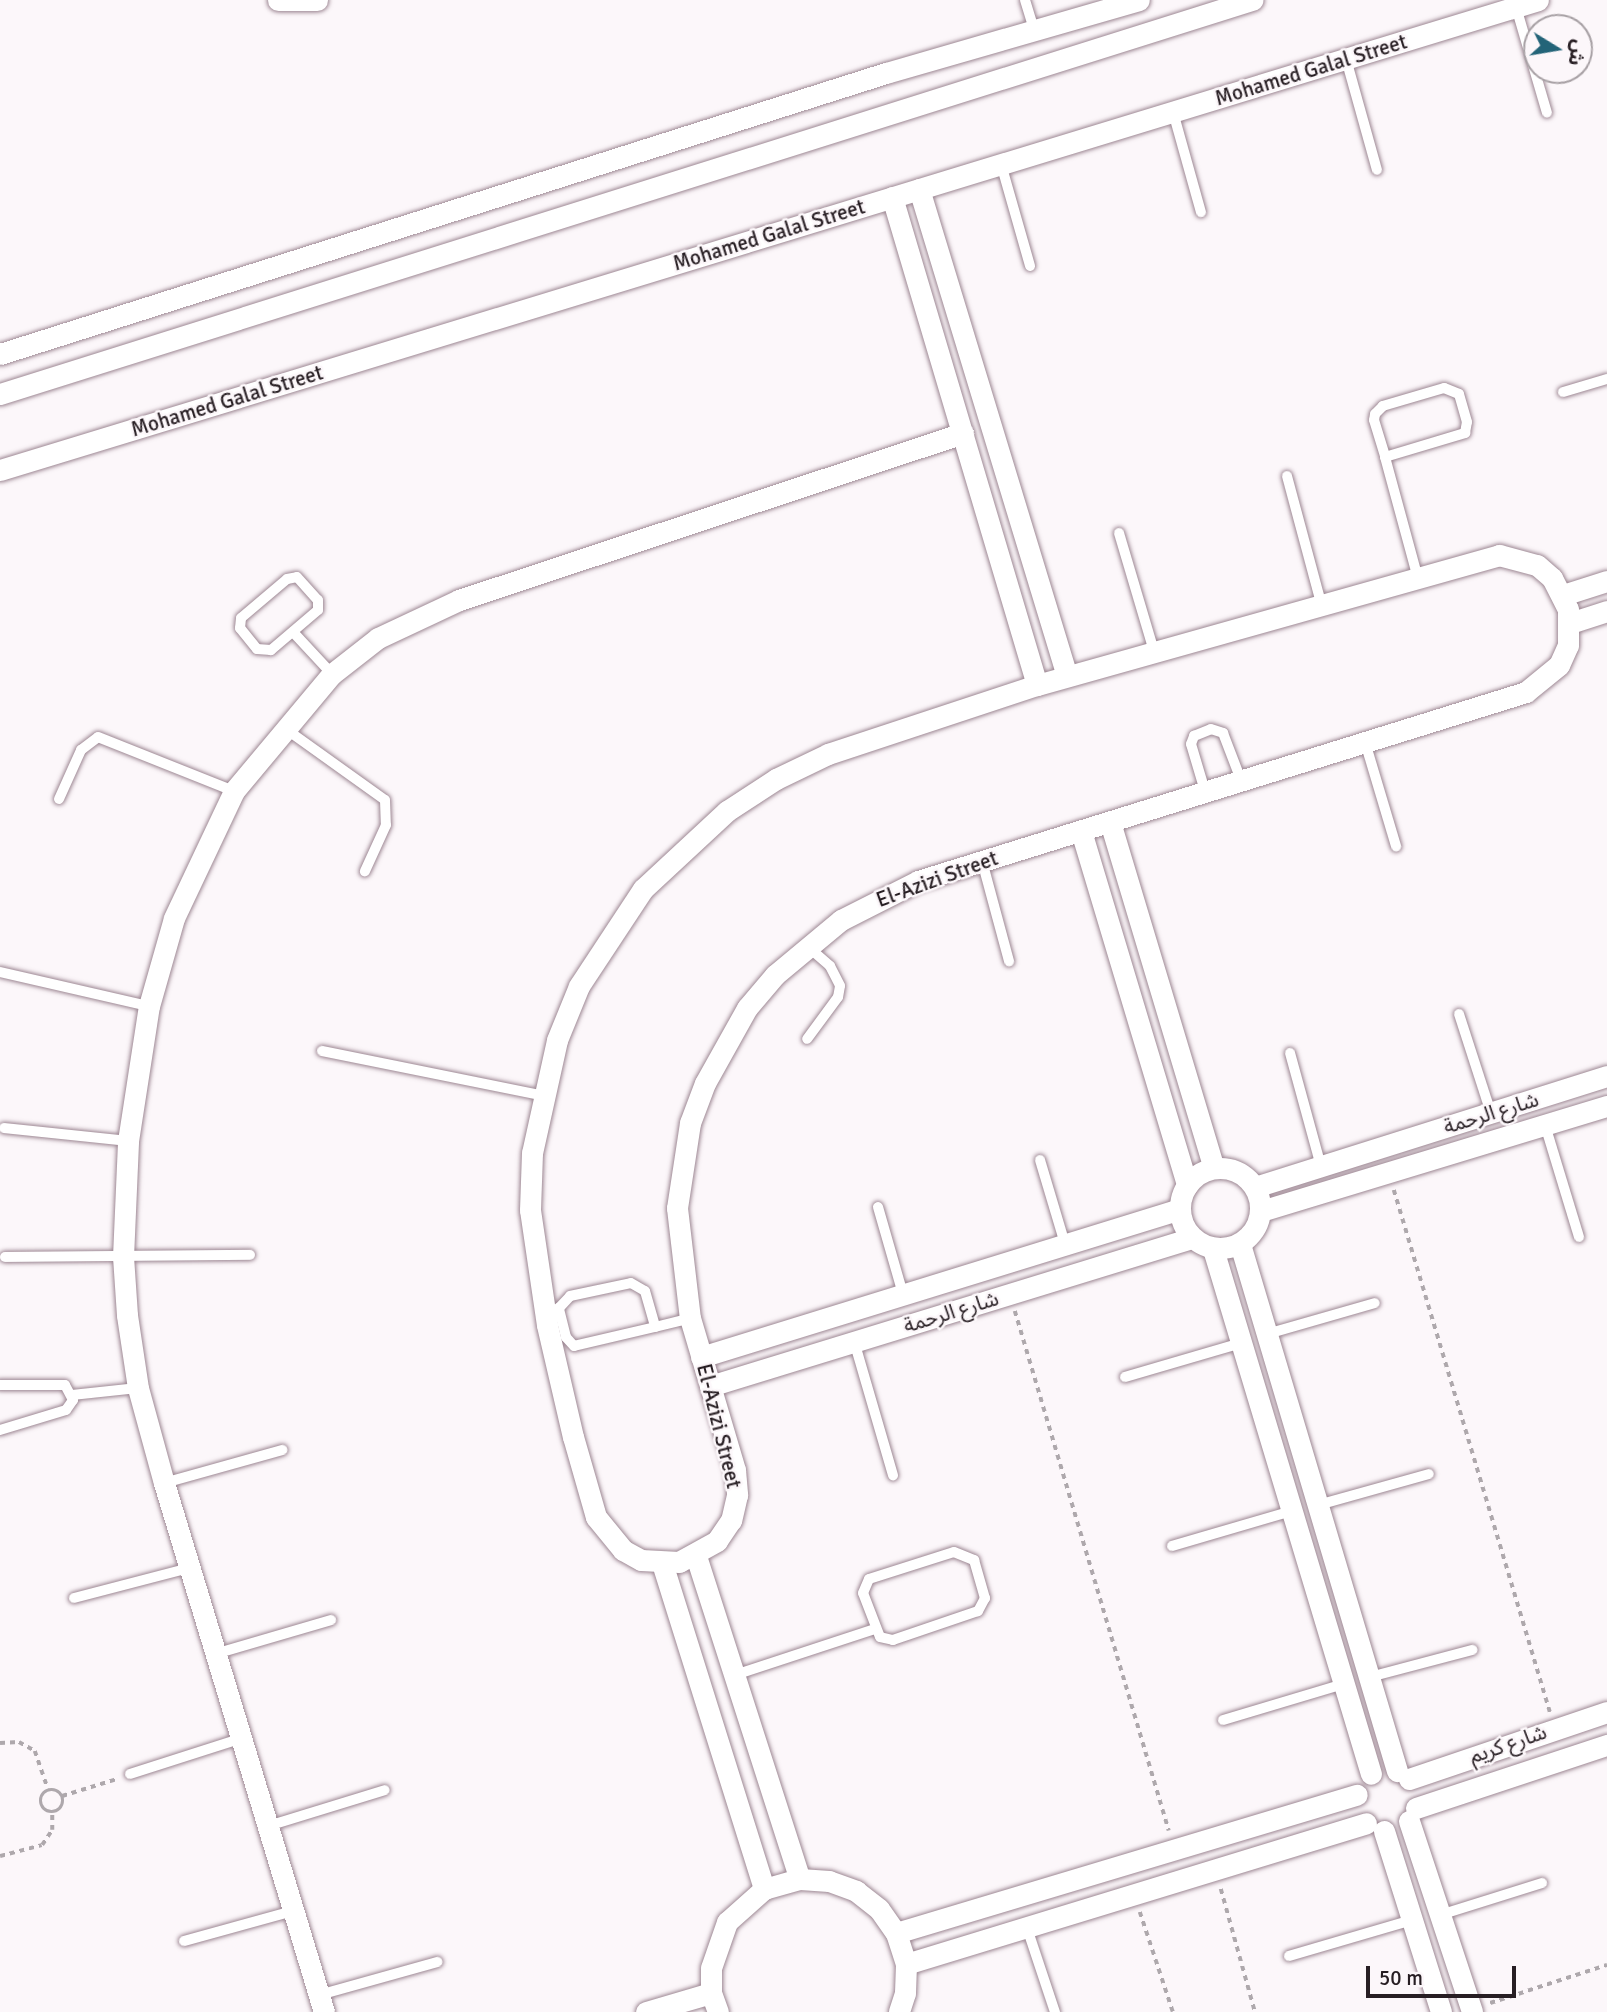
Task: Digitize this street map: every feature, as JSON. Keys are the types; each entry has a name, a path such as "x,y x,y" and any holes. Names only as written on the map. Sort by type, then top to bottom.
{"street":[{"path":"278,0 317,0"},
{"path":"0,354 886,73 1139,0"},
{"path":"0,394 896,109 1252,0"},
{"name":"Mohamed Galal Street","path":"0,470 1538,0"},
{"path":"886,73 896,109"},
{"path":"919,189 1067,676"},
{"path":"892,197 1037,685"},
{"path":"321,2003 189,1568 138,1388 123,1257 128,1141 149,1006 174,918 234,791 283,727 332,674 378,638 459,600 963,433"},
{"name":"El-Azizi Street","path":"1509,556 1537,565 1563,595 1570,623 1559,664 1526,692 982,861 878,898 806,945 747,1008 719,1054 690,1124 677,1208 690,1318 710,1385 737,1495 731,1520 717,1541 696,1556 662,1563 641,1560 608,1536 596,1517 573,1437 547,1325 530,1210 532,1153 541,1095 575,997 608,936 643,889 727,811 828,754 1037,685 1154,651 1479,557 1509,556"},
{"path":"1563,595 1607,581"},
{"path":"1570,623 1607,611"},
{"path":"1110,822 1214,1168"},
{"path":"1081,831 1187,1185 1180,1209 1192,1237 1213,1249 1240,1244 1251,1236 1261,1211 1255,1187 1237,1171 1214,1168 1187,1185"},
{"name":"شارع الرحمة","path":"1255,1187 1607,1076"},
{"name":"شارع الرحمة","path":"1261,1211 1607,1106"},
{"name":"شارع الرحمة","path":"701,1357 1180,1209"},
{"name":"شارع الرحمة","path":"710,1385 1192,1237"},
{"path":"1240,1244 1370,1677 1403,1775 1417,1793 1413,1815 1440,1915 1471,2010"},
{"path":"1213,1249 1371,1774"},
{"path":"696,1556 800,1879"},
{"path":"662,1563 764,1889"},
{"name":"شارع كريم","path":"1403,1775 1607,1712"},
{"name":"شارع كريم","path":"1413,1815 1607,1745"},
{"path":"1371,1774 1403,1775"},
{"path":"1371,1774 1357,1795 1358,1811 1375,1827 1412,1920 1441,2012"},
{"path":"896,1933 1357,1795"},
{"path":"906,1964 1215,1869 1413,1815"},
{"path":"646,2012 715,2003 716,1944 744,1903 764,1889 800,1879 829,1881 856,1891 879,1909 896,1933 906,1964 905,1993 899,2012"}],"lane":[{"path":"1025,0 1034,30"},
{"path":"1516,7 1546,113"},
{"path":"1346,60 1377,170"},
{"path":"1173,112 1201,212"},
{"path":"1001,164 1030,266"},
{"path":"1563,392 1607,379"},
{"path":"1384,457 1465,433 1467,422 1459,394 1444,388 1379,409 1374,419 1384,457 1417,575"},
{"path":"1287,476 1321,603"},
{"path":"1119,533 1154,651"},
{"path":"297,578 319,605 293,632 271,650 262,651 239,623 265,597 297,578"},
{"path":"293,632 332,674"},
{"path":"283,727 385,800 386,825 365,871"},
{"path":"1205,791 1191,744 1195,736 1211,729 1223,733 1241,780"},
{"path":"59,799 81,750 98,737 234,791"},
{"path":"1365,742 1396,846"},
{"path":"982,861 1009,961"},
{"path":"806,945 830,966 840,986 838,997 807,1039"},
{"path":"0,972 149,1006"},
{"path":"1459,1014 1490,1113"},
{"path":"321,1051 541,1095"},
{"path":"1290,1053 1321,1166"},
{"path":"1545,1125 1578,1237"},
{"path":"4,1128 128,1141"},
{"path":"1040,1160 1065,1244"},
{"path":"878,1207 903,1294"},
{"path":"5,1256 250,1255"},
{"path":"655,1327 645,1291 636,1284 570,1296 559,1308 566,1336 574,1346 655,1327 690,1318"},
{"path":"1267,1334 1375,1303"},
{"path":"854,1341 893,1475"},
{"path":"1125,1377 1241,1343"},
{"path":"0,1385 58,1384 72,1395 138,1388"},
{"path":"0,1430 66,1410 72,1395"},
{"path":"164,1483 282,1450"},
{"path":"1318,1505 1429,1474"},
{"path":"1172,1546 1292,1511"},
{"path":"954,1552 974,1560 985,1598 978,1611 893,1640 880,1637 875,1629 863,1593 869,1579 954,1552"},
{"path":"74,1598 189,1568"},
{"path":"215,1654 331,1620"},
{"path":"734,1675 875,1629"},
{"path":"1370,1677 1472,1650"},
{"path":"1223,1720 1344,1684"},
{"path":"130,1774 242,1738"},
{"path":"268,1826 385,1790"},
{"path":"1440,1915 1542,1883"},
{"path":"184,1941 293,1911"},
{"path":"1289,1956 1412,1920"},
{"path":"1026,1925 1055,2012"},
{"path":"321,2003 437,1962"}],"path":[{"path":"1389,1173 1555,1728"},
{"path":"1010,1294 1174,1849"},
{"path":"0,1743 19,1742 35,1751 48,1789 62,1796 130,1774"},
{"path":"48,1789 41,1796 41,1805 52,1812"},
{"path":"52,1812 62,1806 62,1796"},
{"path":"0,1856 42,1845 52,1830 52,1812"},
{"path":"1215,1869 1255,2012"},
{"path":"1134,1893 1173,2012"},
{"path":"1471,2010 1607,1965"}]}
